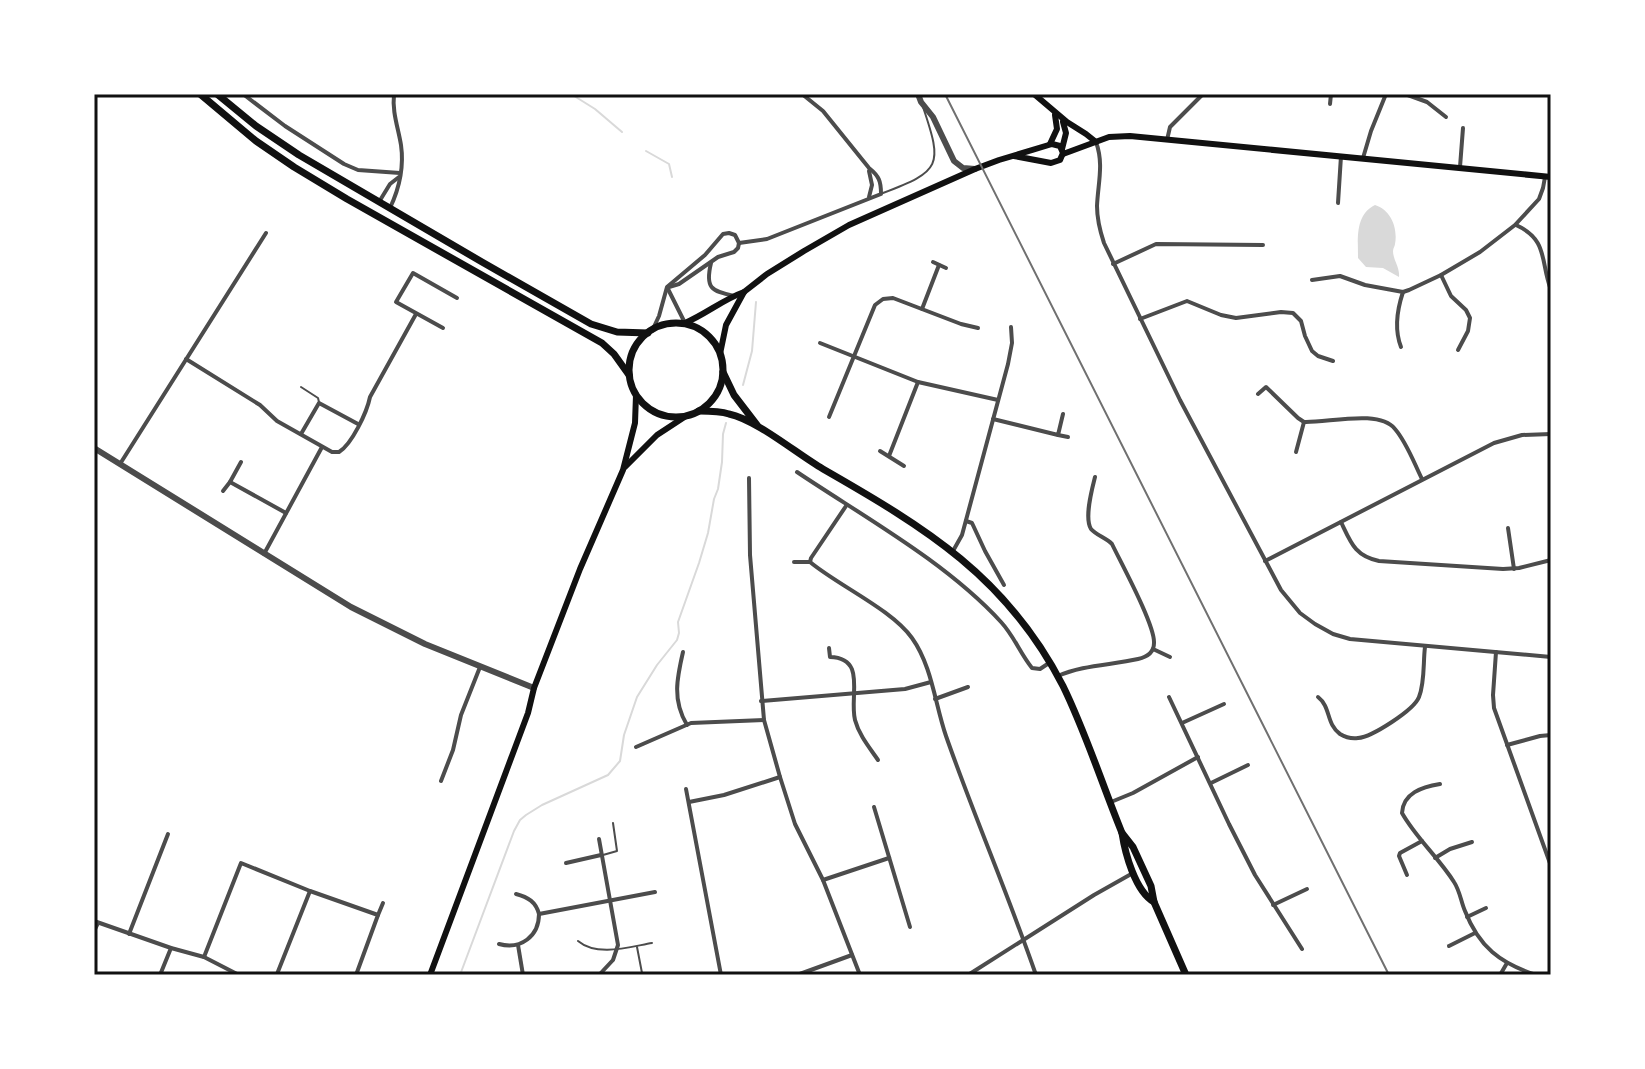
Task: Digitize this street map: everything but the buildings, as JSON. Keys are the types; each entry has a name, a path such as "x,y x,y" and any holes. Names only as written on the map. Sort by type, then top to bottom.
{"main road":[{"path":"200,94 265,148 321,184 602,343 629,375 636,395 656,414 671,418 686,416"},
{"path":"217,94 272,138 591,324 617,332 650,332"},
{"path":"1034,94 1096,142"},
{"path":"1048,162 1043,155 1044,149 1058,127 1054,111"},
{"path":"1014,156 1057,162 1066,133 1062,118"},
{"path":"1062,152 1118,136 1548,177"},
{"path":"629,375 633,351 650,332 685,323 714,309 837,232 993,162 1049,145 1056,144 1062,152"},
{"path":"372,213 379,202"},
{"path":"383,220 390,208"},
{"path":"720,354 726,325 744,292"},
{"path":"623,470 657,435 699,411 715,396 721,382 720,354 714,341 685,323"},
{"path":"722,370 734,395 760,428"},
{"path":"430,975 528,713 534,688 623,470 635,423 636,395"},
{"path":"699,411 731,414 760,428 817,466 878,500 953,551 981,575 1012,610 1057,676 1080,725 1122,833 1133,847 1151,886 1154,902 1186,975"},
{"path":"1122,833 1124,850 1133,873 1142,892 1154,902"},
{"path":"1133,873 1143,868"}],"street":[{"path":"243,94 285,126 349,166 400,175"},
{"path":"390,208 399,188 402,150 394,117 394,94"},
{"path":"739,243 767,239 881,194 879,178 823,111 802,94"},
{"path":"918,94 954,161 963,168 975,169"},
{"path":"1167,140 1170,127 1203,94"},
{"path":"1330,104 1331,94"},
{"path":"1363,158 1386,94"},
{"path":"1405,94 1427,102 1446,117"},
{"path":"1460,167 1463,128"},
{"path":"1096,142 1101,164 1098,217 1113,264 1202,443 1292,605 1324,629 1350,639 1551,657"},
{"path":"1338,203 1341,156"},
{"path":"869,168 872,185 869,199"},
{"path":"379,202 400,175"},
{"path":"1312,280 1344,277 1365,285 1403,292 1441,275 1480,252 1515,225 1539,199 1548,177"},
{"path":"1515,225 1529,232 1539,245 1551,290"},
{"path":"120,464 266,233"},
{"path":"650,332 659,316 667,287 705,255 721,236 729,233 737,237 739,243 736,250 712,261 679,284 667,287"},
{"path":"718,242 722,251 728,253"},
{"path":"1113,264 1156,244 1263,245"},
{"path":"712,261 708,275 711,286 718,292 734,296"},
{"path":"933,262 946,268"},
{"path":"922,309 939,265"},
{"path":"443,328 396,302 413,273 457,298"},
{"path":"1441,275 1451,296 1464,307 1470,318 1468,331 1458,350"},
{"path":"667,287 685,323"},
{"path":"1403,292 1397,318 1400,345 1407,340"},
{"path":"829,417 875,305 880,300 893,298 978,328"},
{"path":"1140,319 1187,301 1236,318 1289,312 1299,318 1312,351 1333,361"},
{"path":"186,359 264,408 277,421 335,453 342,451 358,424 416,314"},
{"path":"953,551 962,535 998,400 1010,353 1011,327"},
{"path":"820,343 918,382 998,400"},
{"path":"1258,394 1274,380"},
{"path":"889,456 918,382"},
{"path":"1266,387 1304,422 1384,421 1397,431 1422,479"},
{"path":"301,434 319,403 358,424"},
{"path":"1058,435 1063,414"},
{"path":"993,419 1068,437"},
{"path":"1296,452 1304,422"},
{"path":"1265,561 1499,441 1529,434 1551,434"},
{"path":"264,554 322,447"},
{"path":"94,448 368,617 425,644 534,688"},
{"path":"880,451 904,466"},
{"path":"223,491 241,462"},
{"path":"797,472 920,554 975,597 1011,634 1030,667 1038,669 1049,663"},
{"path":"1057,676 1142,658 1153,649 1149,624 1112,544 1093,531 1089,524 1095,477"},
{"path":"749,478 750,555 764,720 795,824 823,880 860,975"},
{"path":"230,482 286,513"},
{"path":"749,504 757,503"},
{"path":"810,562 846,506"},
{"path":"966,521 972,523 1004,585"},
{"path":"1341,522 1354,546 1369,559 1514,569 1551,560"},
{"path":"1508,528 1514,569"},
{"path":"794,562 810,562 904,629 921,653 951,750 1036,975"},
{"path":"1318,697 1326,705 1331,724 1338,733 1353,738 1366,736 1415,705 1421,689 1425,647"},
{"path":"829,648 830,657 842,659 851,668 858,729 878,760"},
{"path":"1153,649 1170,657"},
{"path":"683,652 676,693 687,725"},
{"path":"1496,652 1493,700 1551,866"},
{"path":"441,781 453,750 461,715 480,667"},
{"path":"761,701 913,688 931,682"},
{"path":"935,699 968,687"},
{"path":"1169,697 1255,875 1302,949"},
{"path":"1182,724 1224,704"},
{"path":"636,747 700,722 764,720"},
{"path":"1507,745 1551,735"},
{"path":"1109,803 1198,757"},
{"path":"1210,784 1248,765"},
{"path":"689,802 731,793 780,777"},
{"path":"1440,784 1417,790 1403,804 1402,813 1457,886 1475,933 1490,951 1507,963 1536,975"},
{"path":"686,789 721,975"},
{"path":"874,807 910,927"},
{"path":"129,934 168,834"},
{"path":"599,839 617,949 613,960 599,975"},
{"path":"1407,875 1400,853 1422,841"},
{"path":"1435,858 1472,842"},
{"path":"566,863 601,855"},
{"path":"823,880 889,858"},
{"path":"204,957 241,863 378,915"},
{"path":"968,975 1133,873"},
{"path":"1273,905 1307,889"},
{"path":"277,974 310,891"},
{"path":"539,914 655,892"},
{"path":"499,944 518,945 529,939 539,922 539,914 533,903 516,894"},
{"path":"356,975 383,903"},
{"path":"1467,917 1486,908"},
{"path":"94,931 96,922 204,957 239,975"},
{"path":"1449,946 1475,933"},
{"path":"518,945 523,975"},
{"path":"160,975 171,948"},
{"path":"797,975 852,955"},
{"path":"1500,975 1507,963"}],"lane":[{"path":"881,194 921,177 934,161 934,141 921,102"},
{"path":"301,387 318,398 319,403"},
{"path":"601,855 617,851 613,823"},
{"path":"578,941 587,948 617,949 652,943"},
{"path":"637,945 642,973"}],"shaded area":[{"path":"1375,205 1389,215 1394,226 1396,238 1393,254 1399,277 1383,268 1366,267 1358,258 1361,221"}],"waterway":[{"path":"571,94 622,132"},
{"path":"646,151 669,164 672,177"},
{"path":"743,385 752,351 756,302"},
{"path":"460,975 520,820 542,805 608,775 620,761 624,735 637,697 677,640 678,622 699,563 718,489 726,423"}],"railway":[{"path":"945,94 1389,975"}]}
